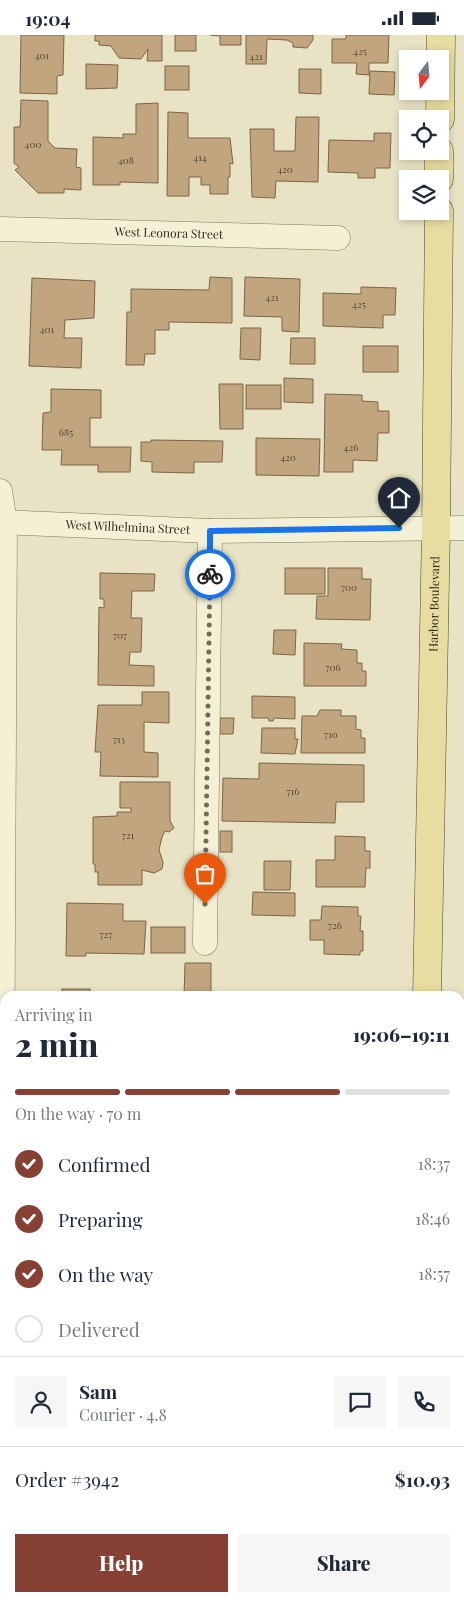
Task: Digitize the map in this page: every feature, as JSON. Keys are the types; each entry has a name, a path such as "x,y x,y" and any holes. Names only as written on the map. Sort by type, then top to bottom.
{"main road":[{"path":"440,110 441,35"},
{"name":"Harbor Boulevard","path":"427,991 436,528 439,220"}],"street":[{"name":"West Leonora Street","path":"0,229 338,238"},
{"path":"0,491 2,522 2,991"},
{"name":"West Wilhelmina Street","path":"2,522 210,531 464,528"},
{"path":"204,943 210,531"}],"building":[{"path":"21,35 64,35 63,75 57,76 57,94 20,93"},
{"path":"95,35 162,35 162,61 147,61 148,49 141,59 119,58 111,46 99,45 99,41 95,41"},
{"path":"175,35 196,35 196,51 175,51"},
{"path":"210,35 241,35 241,45 220,45 220,36"},
{"path":"246,35 313,35 313,40 307,48 293,47 293,43 287,40 267,39 266,64 246,64"},
{"path":"346,35 389,35 388,63 369,63 369,75 356,74 357,63 332,63 332,39 346,39"},
{"path":"86,64 118,65 117,88 86,89"},
{"path":"165,66 189,66 189,90 165,90"},
{"path":"299,69 321,69 321,94 299,93"},
{"path":"370,71 395,72 394,95 369,94"},
{"path":"21,100 48,101 48,141 55,148 77,149 76,167 81,168 81,190 64,189 64,193 38,193 15,170 19,167 14,163 14,127 20,127"},
{"path":"158,103 158,183 120,182 120,185 93,185 93,137 123,138 123,134 136,134 136,104"},
{"path":"168,112 188,113 188,138 230,138 233,164 230,163 228,194 210,194 210,185 201,185 201,177 189,177 189,196 167,196"},
{"path":"296,117 319,117 318,182 276,181 275,198 252,197 250,129 274,129 274,151 295,151"},
{"path":"374,133 391,133 390,168 375,168 375,178 358,178 358,173 328,172 329,140 374,141"},
{"path":"210,277 232,278 232,323 169,322 169,330 155,330 155,354 145,354 144,365 126,365 127,312 131,312 131,289 209,290"},
{"path":"245,277 300,279 299,332 282,331 282,317 244,316"},
{"path":"32,278 95,281 94,318 65,320 64,338 82,338 81,368 29,366"},
{"path":"361,287 396,288 395,315 383,315 383,328 323,326 323,293 361,294"},
{"path":"241,328 261,328 260,360 240,359"},
{"path":"291,338 315,338 315,364 290,364"},
{"path":"363,346 398,346 398,372 363,372"},
{"path":"284,378 313,379 313,403 284,402"},
{"path":"219,384 243,384 243,429 220,429"},
{"path":"246,385 281,385 281,409 246,409"},
{"path":"51,389 101,390 101,418 90,418 90,447 131,447 130,472 98,472 98,465 61,465 62,450 42,450 43,413 51,412"},
{"path":"325,394 362,395 362,401 378,402 378,411 389,411 389,433 378,433 377,461 353,460 353,472 324,472"},
{"path":"256,438 320,439 319,476 256,475"},
{"path":"151,440 223,441 222,462 194,462 194,473 152,472 152,462 141,461 141,442 151,442"},
{"path":"285,568 325,568 325,594 285,594"},
{"path":"328,568 362,568 362,579 371,579 370,620 316,619 317,596 328,596"},
{"path":"100,573 155,574 154,591 132,591 131,618 142,618 141,652 130,652 129,665 154,666 154,686 98,685 99,607 104,608 104,599 100,599"},
{"path":"274,630 296,630 295,655 273,654"},
{"path":"304,643 342,644 341,649 357,650 357,663 362,663 362,671 366,671 366,686 304,686"},
{"path":"142,692 169,692 169,723 144,722 144,752 158,753 158,777 100,776 101,752 95,752 98,705 142,705"},
{"path":"252,696 295,697 295,719 274,718 273,721 269,721 268,718 252,718"},
{"path":"320,710 341,710 341,716 356,716 356,729 361,730 361,738 365,738 365,753 301,753 302,716 317,716"},
{"path":"220,718 234,718 233,734 220,734"},
{"path":"262,728 295,728 295,739 298,739 295,754 261,753"},
{"path":"259,763 364,765 364,802 336,802 335,823 222,821 223,778 259,779"},
{"path":"120,782 170,782 170,821 174,828 169,832 165,831 162,837 159,850 163,862 162,869 154,873 142,870 142,885 98,885 98,872 95,872 95,864 93,864 93,817 117,816 117,812 131,812 131,808 120,808"},
{"path":"220,831 232,831 232,852 220,852"},
{"path":"335,836 365,837 365,851 370,851 370,868 366,868 365,887 316,887 316,860 335,860"},
{"path":"264,861 291,861 290,890 264,890"},
{"path":"253,892 295,893 295,916 252,915"},
{"path":"67,903 123,904 123,921 146,921 144,954 86,953 86,956 66,956"},
{"path":"322,906 358,907 358,916 361,916 360,931 363,931 363,951 360,951 360,955 324,954 324,940 310,940 310,920 321,920"},
{"path":"151,927 185,927 185,953 151,953"},
{"path":"185,963 211,963 211,991 184,991"},
{"path":"62,989 90,989 90,991 62,991"}],"way so far":[{"path":"205,904 210,574"}],"route":[{"path":"210,574 210,531 399,528"}]}
